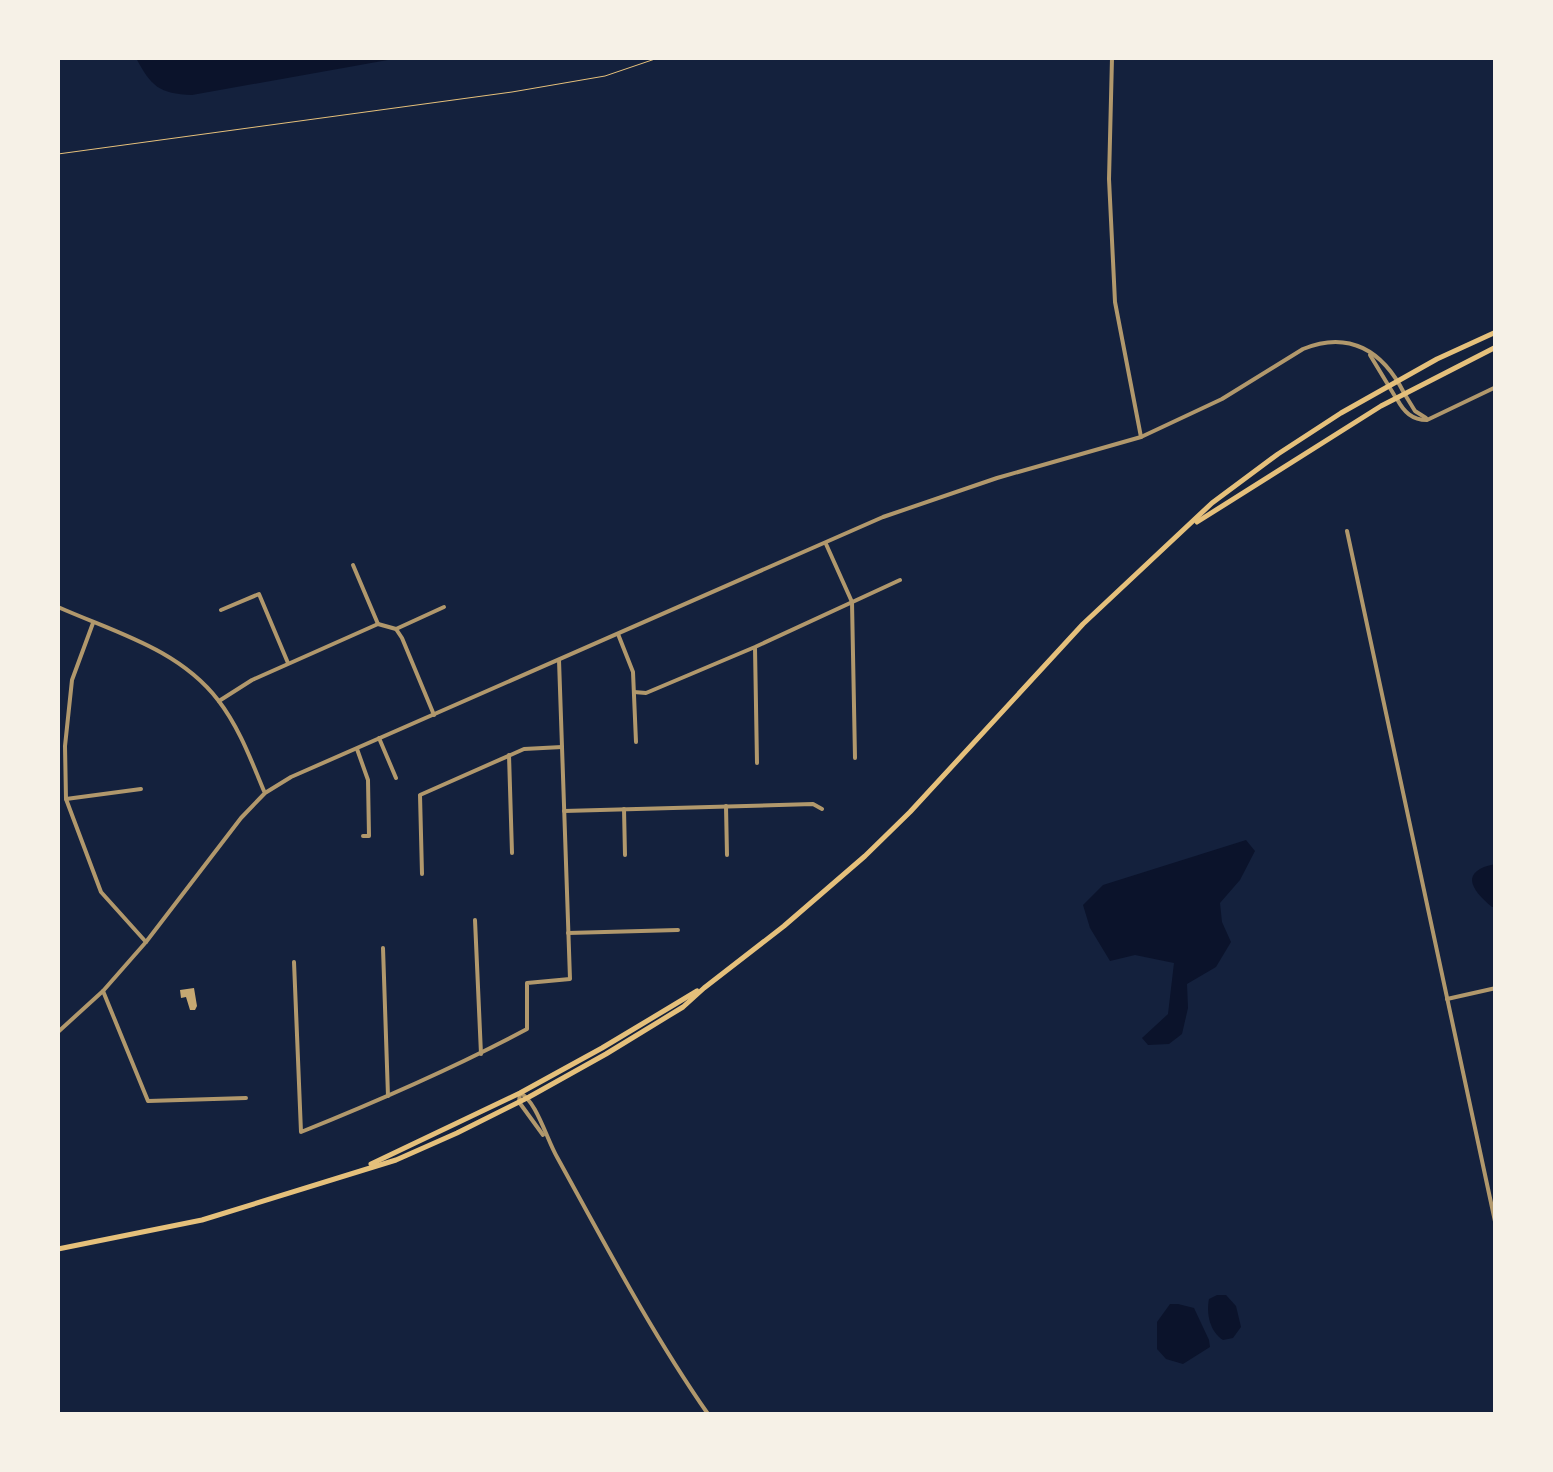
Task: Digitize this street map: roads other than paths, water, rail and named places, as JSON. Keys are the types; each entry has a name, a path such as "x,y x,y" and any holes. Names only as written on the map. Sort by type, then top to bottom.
{"main road":[{"path":"58,1249 202,1220 396,1160 519,1102 657,1024 770,938 865,856 1083,624 1212,504 1341,413 1496,332"},
{"path":"1190,526 1404,393 1496,347"},
{"path":"362,1169 520,1093 704,988"}],"street":[{"path":"1112,58 1109,179 1113,272 1141,437"},
{"path":"58,1032 104,991 265,792 356,748 883,517 997,478 1141,437 1222,399 1316,344 1342,341 1368,351 1398,380 1415,411 1436,418"},
{"path":"1368,351 1402,408 1419,420 1436,418 1496,387"},
{"path":"1347,531 1496,1226"},
{"path":"825,543 852,602 855,758"},
{"path":"353,564 378,624"},
{"path":"634,692 646,693 900,580"},
{"path":"222,610 260,594 288,663"},
{"path":"58,607 185,667 218,700 238,732 265,792"},
{"path":"218,700 252,680 378,624 396,629 444,607"},
{"path":"93,623 72,680 65,746 66,798 101,892 146,942"},
{"path":"396,629 434,714"},
{"path":"618,634 634,672 636,742"},
{"path":"755,647 757,764"},
{"path":"294,962 300,1132 388,1096 527,1030 526,984 570,979 560,660"},
{"path":"379,738 396,778"},
{"path":"422,874 420,795 509,755 536,747 562,746"},
{"path":"356,748 368,780 369,836 363,836"},
{"path":"509,755 512,854"},
{"path":"66,798 141,789"},
{"path":"564,811 813,804 822,809"},
{"path":"726,806 728,855"},
{"path":"624,809 625,855"},
{"path":"474,920 481,1054"},
{"path":"568,932 678,930"},
{"path":"384,948 388,1096"},
{"path":"1447,999 1496,988"},
{"path":"104,991 148,1101 246,1098"},
{"path":"546,1139 519,1102 520,1093 529,1096 546,1139 670,1358 708,1414"}],"water":[{"path":"136,58 399,58 192,95 157,87"},
{"path":"1246,840 1255,851 1240,880 1220,903 1222,922 1231,942 1216,967 1187,984 1188,1008 1182,1034 1169,1044 1148,1045 1142,1038 1168,1014 1174,963 1135,955 1110,961 1090,928 1083,905 1103,885"},
{"path":"1495,864 1492,907 1478,894 1472,881 1477,871"},
{"path":"1226,1295 1236,1306 1241,1327 1233,1338 1223,1340 1210,1322 1209,1299"},
{"path":"1170,1304 1194,1308 1209,1340 1210,1347 1183,1364 1166,1359 1157,1349 1157,1322"}]}
